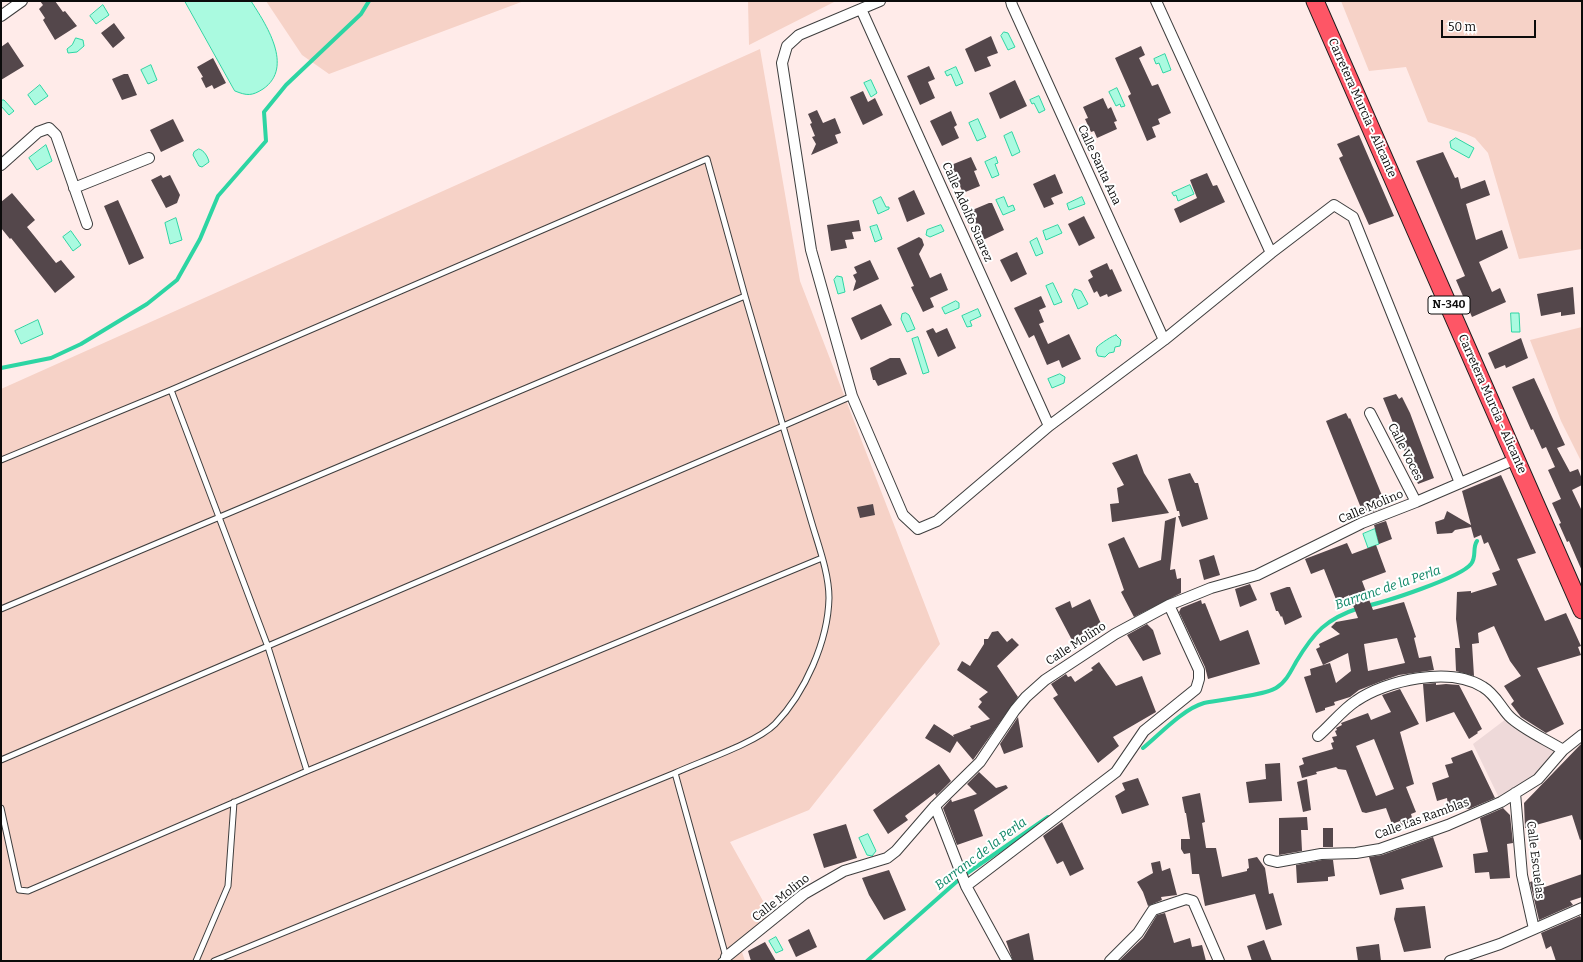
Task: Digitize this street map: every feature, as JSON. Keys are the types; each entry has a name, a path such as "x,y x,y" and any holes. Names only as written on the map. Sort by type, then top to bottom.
{"highway":[{"name":"Carretera Murcia - Alicante","path":"1315,1 1582,610"}],"street":[{"path":"1,16 22,1"},
{"path":"880,1 799,35 787,46 782,63 811,250 852,396 903,515 918,529 937,521 1049,426 1164,340 1271,253 1334,205 1353,217 1460,483"},
{"name":"Calle Santa Ana","path":"1011,1 1164,340"},
{"path":"1156,1 1271,253"},
{"name":"Calle Adolfo Suarez","path":"861,9 1049,426"},
{"path":"1,164 38,132 49,128 56,135 87,224"},
{"path":"74,188 149,158"},
{"name":"Calle Voces","path":"1370,413 1416,502"},
{"name":"Calle Molino","path":"724,959 804,894 844,871 887,858 896,851 935,806 980,762 1015,710 1026,697 1045,680 1116,634 1169,605 1211,588 1257,575 1362,523 1416,502 1516,458"},
{"path":"966,886 1116,772 1144,731 1187,698 1196,689 1199,679 1199,670 1169,605"},
{"path":"1318,736 1350,705 1375,689 1394,683 1432,677 1471,681 1481,686 1494,697 1510,716 1563,750"},
{"name":"Calle Las Ramblas","path":"1269,860 1277,862 1321,854 1356,853 1380,849 1455,822 1501,802 1538,779 1563,750 1582,735"},
{"name":"Calle Escuelas","path":"1515,793 1522,875 1534,929"},
{"path":"935,806 966,886 1007,961"},
{"path":"1110,961 1138,933 1153,910 1186,899 1193,901 1219,961"},
{"path":"1450,961 1500,944 1582,908"}],"lane":[{"path":"1,460 171,390 707,159 745,296 822,558 829,598 825,632 815,662 804,683 775,724 756,738 675,773 214,961"},
{"path":"1,609 745,296"},
{"path":"171,390 268,647 307,771"},
{"path":"1,760 852,396"},
{"path":"1,808 20,890 28,891 307,771 822,558"},
{"path":"675,773 724,959"},
{"path":"196,961 228,886 234,802"}],"shaded area":[{"path":"185,1 251,1 269,33 277,57 277,69 272,80 263,89 256,93 249,94 243,94 235,91"},
{"path":"266,1 524,1 329,74 302,55"},
{"path":"748,1 836,1 749,45"},
{"path":"1341,1 1582,1 1582,249 1519,259 1488,153 1475,138 1428,122 1406,67 1369,71"},
{"path":"103,5 109,15 96,24 90,16"},
{"path":"1004,32 1008,33 1015,47 1008,50 1001,36"},
{"path":"76,38 83,40 84,46 77,52 68,53 67,49 72,45"},
{"path":"760,49 800,281 940,644 809,810 730,842 772,917 741,949 745,961 1,961 1,389"},
{"path":"1165,54 1171,70 1163,73 1159,63 1156,64 1154,59"},
{"path":"151,65 157,80 148,84 141,70"},
{"path":"956,67 963,83 956,86 951,74 947,76 945,72"},
{"path":"871,80 877,93 871,97 864,83"},
{"path":"40,85 48,96 35,105 28,95"},
{"path":"1117,88 1125,106 1121,107 1120,104 1116,106 1109,92"},
{"path":"1039,96 1045,110 1039,113 1034,103 1032,104 1030,100"},
{"path":"1,100 4,100 14,111 9,115 1,106"},
{"path":"978,119 986,137 977,141 969,123"},
{"path":"1012,132 1020,152 1012,156 1004,136"},
{"path":"1456,138 1474,148 1469,158 1451,148 1450,142"},
{"path":"46,145 52,161 37,170 29,158"},
{"path":"199,149 206,154 209,162 202,167 199,166 193,155 194,152"},
{"path":"996,157 998,163 995,164 999,175 992,178 985,162"},
{"path":"1190,185 1194,194 1178,201 1176,195 1174,196 1172,193"},
{"path":"881,197 886,207 889,207 889,209 878,214 873,201"},
{"path":"1004,197 1008,207 1013,205 1015,210 1003,215 996,200"},
{"path":"1082,197 1085,204 1069,210 1067,204"},
{"path":"176,218 182,240 170,244 165,223"},
{"path":"877,225 882,239 875,242 870,227"},
{"path":"941,225 944,231 930,237 926,235 927,230"},
{"path":"1058,225 1062,233 1046,240 1043,231"},
{"path":"71,231 81,245 73,251 63,237"},
{"path":"1037,238 1043,253 1036,256 1030,242"},
{"path":"837,276 842,277 845,292 838,294 834,280"},
{"path":"1053,283 1062,302 1054,305 1046,286"},
{"path":"1075,289 1081,291 1088,304 1078,309 1072,295"},
{"path":"956,301 959,303 959,308 945,314 942,308"},
{"path":"978,309 981,316 970,321 972,326 967,327 962,316"},
{"path":"906,313 909,315 915,329 907,332 901,319 902,314"},
{"path":"1511,313 1519,313 1520,332 1512,332"},
{"path":"38,320 43,334 21,344 15,331"},
{"path":"1582,327 1582,463 1561,421 1530,340"},
{"path":"1116,335 1121,340 1120,346 1115,347 1114,352 1109,353 1105,357 1098,356 1096,351 1097,347 1112,336"},
{"path":"918,337 929,372 923,374 912,339"},
{"path":"1060,374 1065,377 1064,383 1052,388 1048,379"},
{"path":"1375,529 1379,544 1368,548 1363,534"},
{"path":"1510,716 1563,750 1538,779 1501,802 1473,744"},
{"path":"868,834 876,851 872,856 867,855 859,838"},
{"path":"776,937 783,950 776,953 769,941"}],"building":[{"path":"40,1 55,1 63,12 65,11 77,26 55,40 43,20 45,18 39,9 43,5"},
{"path":"114,23 125,38 113,48 101,33"},
{"path":"991,36 998,53 987,57 991,66 975,72 965,49"},
{"path":"8,42 24,66 1,80 1,47"},
{"path":"1141,46 1145,55 1139,58 1152,86 1158,84 1171,113 1158,119 1160,124 1152,127 1156,137 1147,141 1128,96 1131,94 1115,58"},
{"path":"213,58 226,83 214,89 212,85 206,88 201,78 203,77 197,67"},
{"path":"929,66 935,79 928,82 935,98 920,105 907,76"},
{"path":"128,74 137,95 122,100 112,79"},
{"path":"1015,80 1027,106 1000,119 989,93"},
{"path":"863,91 868,102 875,98 883,115 863,125 850,97"},
{"path":"1103,98 1108,109 1111,107 1117,121 1114,122 1117,129 1097,138 1094,131 1091,132 1085,119 1088,118 1083,107"},
{"path":"817,110 823,123 835,118 841,133 835,135 838,143 811,155 816,144 812,137 815,136 808,114"},
{"path":"951,111 957,125 954,127 959,138 942,146 930,121"},
{"path":"173,119 184,141 161,152 150,130"},
{"path":"1359,135 1394,216 1369,225 1339,158 1343,156 1337,144"},
{"path":"1443,152 1455,178 1458,177 1461,189 1485,180 1490,195 1466,204 1476,240 1502,230 1508,248 1479,262 1492,292 1500,288 1506,302 1472,317 1456,280 1465,276 1416,161"},
{"path":"971,157 977,170 974,171 980,186 963,193 951,165"},
{"path":"1207,173 1213,186 1217,185 1225,202 1180,223 1174,209 1197,198 1190,180"},
{"path":"1055,174 1063,193 1051,198 1054,204 1044,208 1033,184"},
{"path":"161,175 163,178 170,175 180,195 177,203 166,208 151,180"},
{"path":"914,190 925,214 907,222 898,198"},
{"path":"12,193 35,220 27,227 56,263 61,260 75,277 55,293 11,238 10,239 1,228 1,202"},
{"path":"118,200 144,258 129,265 104,206"},
{"path":"992,203 1004,230 983,240 970,211"},
{"path":"1084,216 1095,238 1079,246 1068,224"},
{"path":"859,220 861,231 852,232 854,239 845,240 847,248 831,251 827,225"},
{"path":"919,237 922,239 924,245 919,254 930,278 941,273 948,290 930,298 934,307 923,312 911,287 914,286 897,248"},
{"path":"1017,252 1027,274 1011,282 1000,260"},
{"path":"870,260 879,279 853,291 856,281 853,275 857,273 854,267"},
{"path":"1107,263 1110,270 1112,269 1122,291 1108,297 1107,294 1100,297 1097,291 1094,293 1088,280 1093,277 1090,271"},
{"path":"1573,287 1575,314 1561,316 1561,312 1541,316 1537,294"},
{"path":"1041,296 1046,307 1039,310 1044,322 1039,324 1048,344 1069,334 1081,359 1062,368 1059,360 1047,365 1034,335 1029,338 1014,308"},
{"path":"881,304 892,325 861,340 851,318"},
{"path":"933,328 936,333 947,328 956,348 938,357 926,331"},
{"path":"1521,338 1528,358 1506,368 1505,365 1495,369 1488,353"},
{"path":"890,358 900,358 907,374 878,386 875,380 873,380 870,368"},
{"path":"1534,378 1565,445 1557,448 1570,472 1578,469 1582,479 1582,485 1572,490 1582,511 1582,571 1569,541 1567,542 1559,524 1561,523 1552,503 1561,499 1548,470 1555,467 1546,447 1542,449 1533,429 1531,430 1512,387"},
{"path":"1396,394 1399,399 1402,397 1410,413 1434,478 1418,484 1383,398"},
{"path":"1346,413 1349,419 1350,418 1383,498 1381,499 1383,505 1381,506 1382,508 1370,513 1370,511 1363,513 1326,421"},
{"path":"1137,454 1144,473 1169,513 1112,522 1110,504 1119,503 1117,488 1124,485 1112,463"},
{"path":"1190,473 1195,483 1198,483 1208,519 1182,527 1178,516 1180,516 1179,511 1177,511 1168,479"},
{"path":"1501,475 1536,553 1517,559 1545,621 1566,613 1581,646 1578,647 1581,655 1537,668 1564,724 1546,733 1521,717 1511,704 1514,701 1504,686 1521,676 1510,661 1494,626 1478,633 1479,643 1472,644 1474,676 1456,671 1455,648 1460,648 1456,619 1457,592 1471,591 1471,593 1497,585 1492,573 1500,570 1488,542 1484,544 1481,535 1474,538 1471,527 1455,530 1452,533 1437,534 1435,522 1444,519 1447,511 1471,525 1462,491"},
{"path":"873,504 875,515 860,518 857,507"},
{"path":"1176,517 1170,570 1175,569 1177,579 1181,578 1181,593 1134,617 1121,592 1124,590 1108,544 1124,537 1139,568 1161,560 1165,521"},
{"path":"1386,521 1392,539 1379,544 1374,525"},
{"path":"1347,543 1352,554 1376,545 1386,572 1362,581 1373,610 1404,602 1416,637 1414,638 1419,658 1431,656 1434,670 1399,675 1382,681 1359,690 1350,697 1334,702 1335,705 1316,713 1304,677 1311,675 1310,669 1330,663 1336,683 1351,671 1348,653 1323,665 1316,649 1320,647 1319,644 1340,634 1331,627 1336,622 1358,618 1349,595 1337,602 1324,569 1311,574 1305,559","holes":["1397,638 1405,663 1368,671 1364,644"]},
{"path":"1214,555 1220,575 1204,580 1199,560"},
{"path":"1250,584 1257,600 1240,607 1235,589"},
{"path":"1290,587 1302,617 1285,625 1282,616 1281,617 1278,611 1276,611 1270,593"},
{"path":"1090,599 1103,628 1073,642 1055,608 1070,601 1072,608"},
{"path":"1201,600 1202,604 1205,603 1220,641 1248,630 1260,664 1208,679 1205,667 1179,612 1181,608"},
{"path":"1147,624 1153,630 1161,654 1143,661 1127,635"},
{"path":"998,631 1007,642 1012,638 1019,645 997,666 1018,697 973,760 957,741 950,753 925,738 934,724 954,737 953,735 971,728 970,726 990,719 978,707 982,702 979,699 988,692 957,670 962,661 970,666 984,644 984,639 988,639 992,632"},
{"path":"1099,662 1116,686 1142,676 1156,712 1113,737 1119,746 1098,763 1053,698 1058,695 1051,684 1066,674 1068,677 1071,676 1075,682 1093,670 1091,668"},
{"path":"1436,683 1436,685 1459,685 1482,729 1477,732 1478,733 1469,739 1454,712 1426,722 1423,684"},
{"path":"1400,689 1419,724 1400,732 1414,784 1406,787 1416,812 1411,814 1413,821 1401,826 1400,821 1392,824 1386,808 1366,813 1362,812 1346,770 1338,769 1336,767 1316,772 1317,774 1302,778 1299,766 1304,764 1302,758 1333,749 1331,743 1334,742 1332,737 1337,736 1335,731 1337,730 1336,728 1342,725 1341,723 1368,713 1371,720 1391,712 1382,695","holes":["1374,739 1394,789 1376,796 1356,746"]},
{"path":"1018,717 1023,747 1004,754 1000,744"},
{"path":"1582,743 1582,839 1580,840 1572,815 1525,828 1524,803"},
{"path":"1472,750 1495,798 1469,809 1448,805 1447,798 1437,801 1432,783 1449,777 1445,765 1453,763 1451,758"},
{"path":"1280,763 1282,801 1249,803 1246,782 1266,779 1265,764"},
{"path":"939,764 951,781 936,796 935,793 905,816 908,820 888,834 873,810"},
{"path":"979,772 996,788 1006,785 1008,788 974,810 983,836 957,845 943,808 951,799 952,802 977,794 967,784"},
{"path":"1138,778 1149,805 1122,814 1115,796 1125,790 1122,783"},
{"path":"1307,779 1311,810 1303,812 1297,782"},
{"path":"1200,793 1205,822 1202,823 1206,848 1216,848 1222,877 1247,871 1249,868 1248,859 1257,857 1265,868 1269,894 1273,893 1282,925 1266,930 1255,894 1205,906 1199,874 1192,874 1190,853 1184,854 1181,849 1181,839 1190,839 1182,797"},
{"path":"1503,808 1510,815 1513,843 1507,844 1510,878 1490,879 1489,872 1475,873 1473,854 1488,852 1480,818"},
{"path":"1307,817 1308,830 1301,830 1302,851 1279,855 1279,818"},
{"path":"1062,822 1084,869 1070,876 1063,861 1057,864 1043,836"},
{"path":"846,824 857,858 824,868 813,834"},
{"path":"1323,828 1333,828 1333,847 1323,847"},
{"path":"1433,837 1443,867 1401,879 1404,889 1380,895 1369,857 1382,855"},
{"path":"1322,860 1333,860 1335,876 1328,877 1328,881 1297,883 1296,865"},
{"path":"1160,861 1162,871 1170,868 1177,895 1161,897 1162,900 1148,906 1143,892 1137,882 1153,873 1151,863"},
{"path":"889,870 906,910 884,920 869,895 862,878"},
{"path":"1582,874 1582,897 1570,901 1573,905 1539,920 1530,882 1539,879 1542,888"},
{"path":"1425,906 1431,948 1404,952 1394,919 1396,908"},
{"path":"1165,913 1174,943 1190,938 1192,947 1202,945 1206,961 1119,961 1143,938 1157,915"},
{"path":"1580,916 1582,919 1582,961 1556,961 1551,946 1546,949 1541,933"},
{"path":"809,929 817,947 796,957 788,940"},
{"path":"1029,933 1034,961 1013,961 1006,941"},
{"path":"1264,940 1272,961 1252,961 1247,946"},
{"path":"765,942 776,961 751,961 748,951"},
{"path":"1379,944 1381,961 1358,961 1356,947"}],"waterway":[{"path":"1,368 51,358 81,344 147,304 177,280 200,239 218,196 266,141 264,112 286,85 361,14 369,1"},
{"name":"Barranc de la Perla","path":"1366,606 1422,589 1464,570 1473,561 1477,541"},
{"name":"Barranc de la Perla","path":"1143,748 1172,722 1196,706 1204,703 1262,693 1280,686 1309,642 1322,628 1338,617 1359,608"},
{"name":"Barranc de la Perla","path":"867,961 963,876 1048,817"}]}
